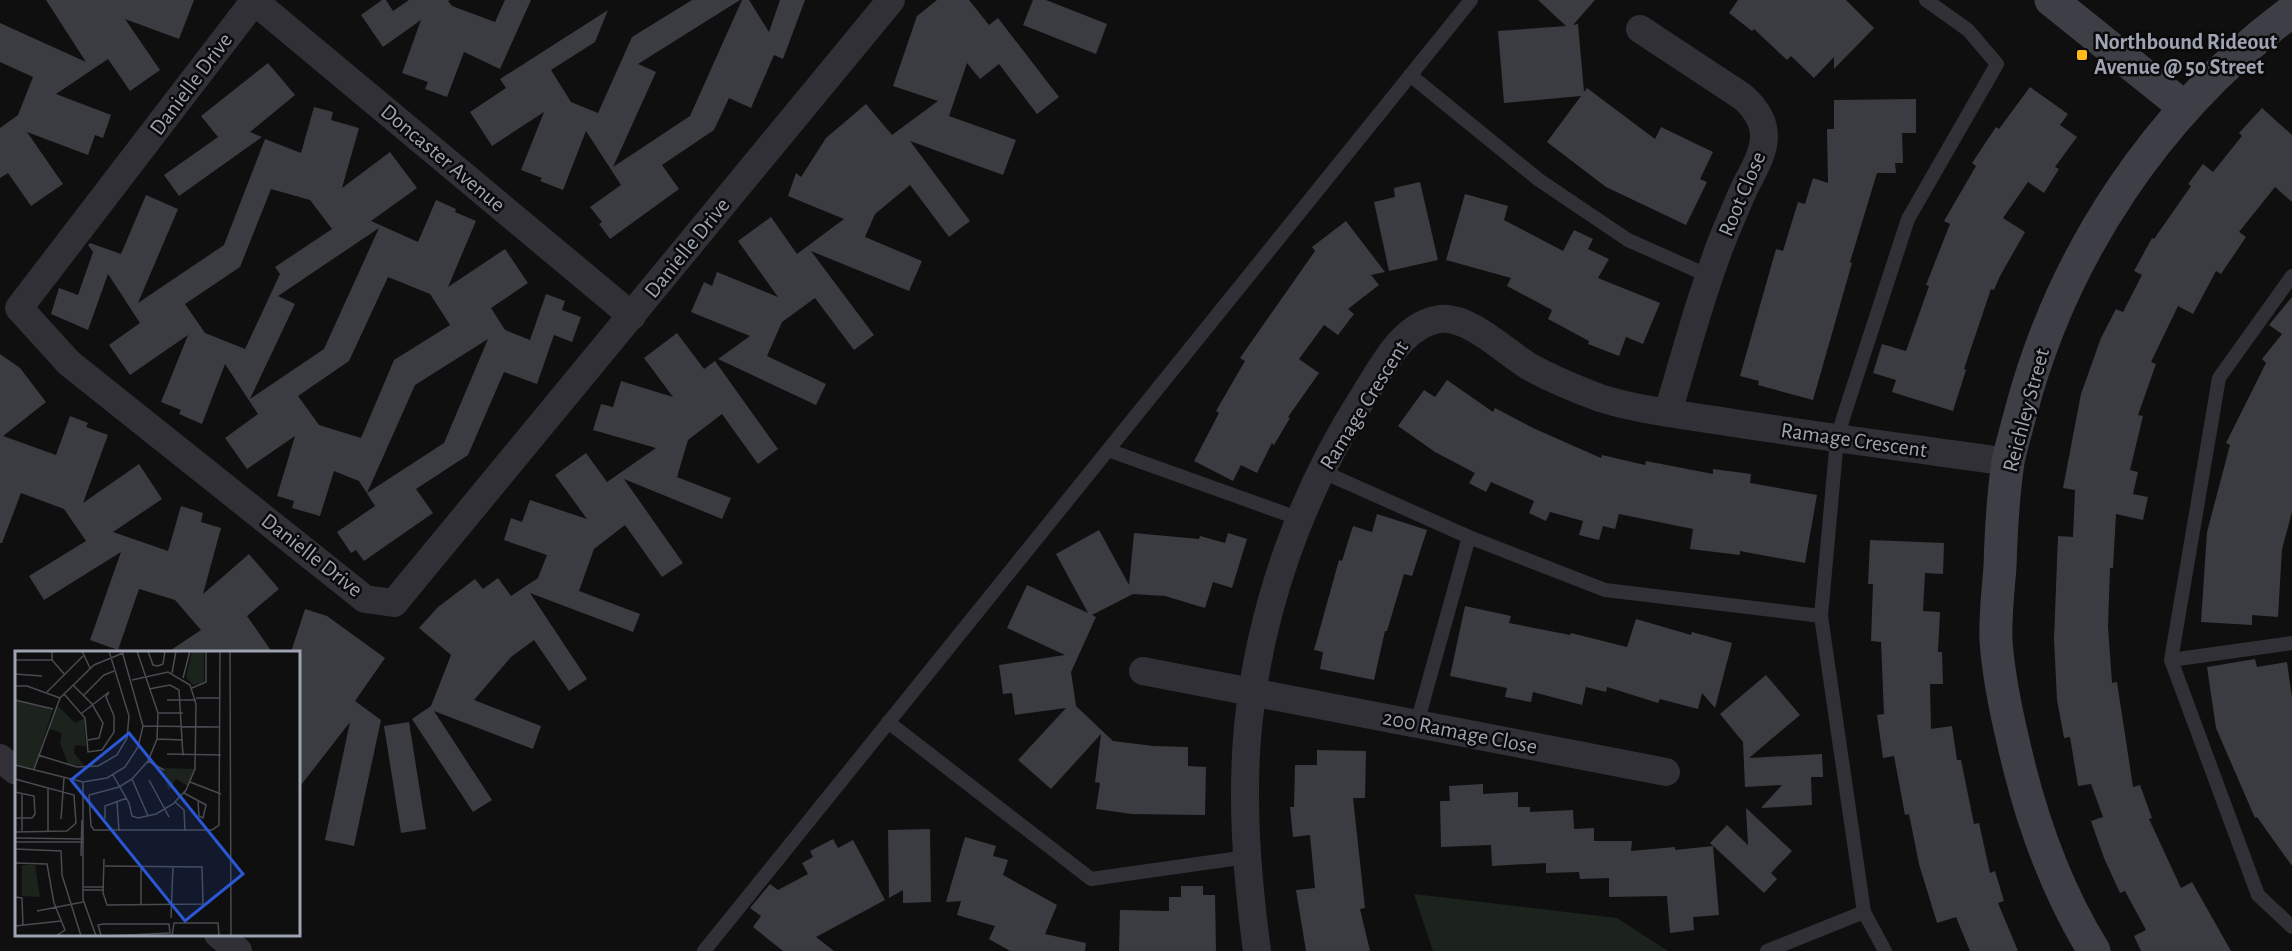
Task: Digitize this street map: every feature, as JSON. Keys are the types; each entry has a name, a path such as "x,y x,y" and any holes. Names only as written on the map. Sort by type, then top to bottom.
{"street":[{"name":"Doncaster Avenue","path":"254,0 632,316"},
{"name":"Danielle Drive","path":"254,0 19,308 69,363 366,599 394,603 632,316 886,2"},
{"path":"2051,0 2184,106"},
{"name":"Reichley Street","path":"2094,951 2082,931 2044,849 2029,806 2010,727 1996,640 2000,550 2008,462 2031,375 2061,297 2092,236 2130,177 2184,106 2236,56 2292,11"},
{"name":"Root Close","path":"1640,29 1743,97 1753,106 1765,133 1764,146 1759,159 1734,212 1709,276 1668,412"},
{"name":"Ramage Crescent","path":"1257,951 1247,857 1246,761 1260,653 1280,571 1321,471 1359,403 1405,338 1416,327 1442,319 1466,323 1530,367 1578,390 1606,400 1837,439 2008,462"},
{"name":"200 Ramage Close","path":"1143,671 1666,772"},
{"path":"0,758 15,770"},
{"path":"220,936 238,951"}],"lane":[{"path":"704,951 1470,0"},
{"path":"1885,951 1864,912 1821,616 1837,439 1908,219 1997,64 1968,30 1926,0"},
{"path":"1410,75 1539,180 1628,240 1709,276"},
{"path":"2292,276 2219,378 2171,660 2258,895 2292,927"},
{"path":"1108,450 1300,519"},
{"path":"1321,471 1469,537 1605,590 1821,616"},
{"path":"1418,723 1469,537"},
{"path":"2171,660 2292,644"},
{"path":"888,722 1091,879 1247,857"},
{"path":"1767,951 1864,912"}],"shaded area":[{"path":"1414,894 1617,918 1668,951 1433,951"}],"building":[{"path":"46,0 194,0 179,39 125,19 160,70 130,91 108,59 56,94 111,115 103,138 95,135 88,155 27,132 63,184 31,206 8,173 0,178 0,128 18,115 33,77 0,62 0,23 86,62"},
{"path":"382,0 386,0 393,11 409,0 450,0 448,1 452,6 495,22 505,0 531,0 500,69 464,52 447,97 425,89 428,82 402,73 421,20 383,47 361,15"},
{"path":"692,0 740,0 638,64 656,72 613,167 690,116 742,0 749,0 769,32 780,0 805,0 783,59 774,55 751,108 729,98 714,130 662,165 679,189 610,239 599,224 602,222 590,207 621,185 586,131 563,190 540,181 542,178 521,170 544,112 492,146 470,112 506,88 500,79 608,10 595,42 551,70 571,102 598,113 632,37"},
{"path":"937,0 969,0 989,25 998,18 1059,97 1037,114 999,64 980,79 967,63 949,116 1016,140 1003,175 910,141 970,221 949,237 910,185 875,214 865,237 922,261 909,291 811,251 874,335 854,350 815,298 782,322 767,356 826,384 816,405 718,359 750,336 691,312 704,282 712,286 717,272 778,297 738,241 771,217 797,254 844,219 788,196 796,173 801,177 826,138 866,104 892,135 938,101 893,86 917,16"},
{"path":"1033,0 1046,0 1107,24 1096,54 1023,25"},
{"path":"1538,0 1595,0 1573,25 1578,24 1584,92 1587,88 1655,139 1661,127 1713,152 1700,179 1707,182 1686,225 1606,187 1547,142 1581,96 1504,103 1498,31 1566,26"},
{"path":"1738,0 1846,0 1874,28 1834,69 1834,57 1814,78 1791,56 1787,60 1754,29 1752,31 1729,13"},
{"path":"268,63 295,95 250,132 262,137 179,196 164,175 218,137 201,116"},
{"path":"2030,87 2068,114 2060,125 2077,137 2055,167 2059,169 2044,193 2028,182 2003,218 2025,232 1994,290 1991,289 1964,369 1966,370 1953,411 1892,392 1896,380 1873,373 1882,344 1906,351 1929,286 1926,285 1950,224 1944,221 1976,166 1972,163 1996,127 1999,129"},
{"path":"1916,99 1916,133 1902,133 1903,163 1895,163 1896,173 1877,173 1850,262 1852,263 1813,400 1758,385 1759,381 1740,376 1776,249 1783,251 1798,202 1805,204 1813,178 1828,183 1827,129 1834,129 1834,100"},
{"path":"314,107 333,112 331,120 359,128 342,188 390,152 417,188 371,221 418,242 436,200 476,221 448,287 505,249 528,283 491,308 505,330 530,340 546,294 565,301 562,310 581,317 572,342 554,335 537,384 504,372 468,455 416,489 433,513 364,561 356,550 351,553 337,532 375,506 359,481 334,471 320,516 292,508 294,501 277,496 295,436 247,469 225,438 258,414 225,364 202,424 179,414 181,410 161,402 188,335 130,375 109,345 140,323 108,274 88,330 51,314 59,288 78,295 93,252 88,245 90,243 121,254 146,195 178,209 138,303 224,245 265,139 301,153","holes":["271,189 310,200 332,229 275,267 280,274 245,349 205,333 185,304 240,267","379,228 324,349 250,399 295,304 278,296","388,277 430,294 450,325 394,360 361,438 319,425 298,396 349,361","488,339 444,443 367,493 415,385"]},
{"path":"2262,108 2292,135 2292,202 2275,187 2239,232 2246,237 2221,274 2216,271 2193,314 2178,306 2151,362 2156,364 2138,415 2143,416 2130,470 2138,472 2133,494 2148,497 2143,520 2116,514 2113,568 2110,568 2108,627 2112,683 2117,682 2133,787 2140,785 2152,818 2149,819 2181,888 2192,882 2231,951 2141,951 2134,936 2146,930 2125,891 2120,893 2104,858 2091,821 2103,817 2091,784 2078,786 2070,737 2064,738 2057,700 2054,639 2058,536 2073,537 2075,490 2063,488 2081,394 2101,338 2116,309 2123,312 2142,275 2134,271 2152,238 2154,239 2191,186 2188,184 2203,164 2213,172 2242,136 2239,133"},
{"path":"1420,182 1438,260 1389,271 1374,202 1395,197 1394,188"},
{"path":"1465,194 1508,206 1504,220 1563,251 1574,230 1593,239 1588,249 1609,259 1598,278 1660,303 1643,344 1626,337 1619,356 1588,344 1589,341 1548,319 1552,310 1507,286 1511,278 1446,260"},
{"path":"1346,221 1385,272 1371,275 1379,285 1348,309 1354,314 1338,335 1324,325 1299,359 1319,373 1288,417 1290,418 1274,445 1272,443 1257,473 1241,465 1233,481 1194,461 1219,413 1216,411 1245,361 1240,358 1315,251 1312,247"},
{"path":"2292,297 2292,512 2282,549 2278,617 2252,615 2252,625 2201,622 2207,532 2230,445 2226,443 2266,363 2262,359 2282,334 2269,325"},
{"path":"677,333 704,369 715,361 778,449 758,464 722,414 688,440 677,477 731,498 722,519 624,479 683,563 662,577 625,525 594,549 579,591 640,614 633,632 530,593 587,679 569,691 534,640 511,657 474,700 541,726 533,749 434,711 492,800 473,812 412,719 431,706 451,655 419,628 438,607 475,579 483,589 498,578 511,596 538,578 547,555 504,540 511,518 522,522 530,500 587,519 555,475 586,453 607,482 656,448 593,430 601,404 613,407 621,381 673,397 644,358"},
{"path":"0,354 20,368 46,402 3,436 56,455 70,416 88,423 86,427 108,435 83,503 139,464 162,499 113,532 168,551 181,506 203,513 201,522 221,528 203,594 249,554 279,589 247,616 271,651 170,651 201,630 175,600 139,589 118,650 90,640 121,552 44,600 29,576 86,541 64,509 21,493 2,543 0,543"},
{"path":"1447,380 1493,412 1495,408 1533,428 1601,458 1602,455 1645,465 1646,461 1713,474 1713,469 1751,474 1750,483 1817,495 1805,563 1740,551 1740,555 1690,549 1693,529 1619,514 1615,529 1603,526 1599,540 1579,535 1583,521 1550,512 1546,521 1529,513 1534,501 1491,482 1486,492 1469,483 1475,473 1435,452 1398,426 1424,390 1435,397"},
{"path":"1377,514 1427,530 1412,576 1404,574 1387,631 1385,631 1374,680 1320,669 1323,652 1314,650 1339,560 1342,561 1353,526 1372,532"},
{"path":"1099,530 1129,585 1134,533 1199,539 1200,536 1225,543 1228,533 1247,539 1232,588 1213,582 1205,608 1165,596 1133,594 1092,615 1096,617 1071,672 1076,706 1113,741 1188,747 1188,766 1206,767 1205,815 1132,814 1096,809 1100,783 1095,782 1101,734 1051,789 1018,760 1066,708 1015,715 1012,693 1003,694 999,665 1065,655 1007,628 1027,585 1088,613 1056,554"},
{"path":"1870,540 1944,543 1943,574 1925,573 1923,611 1940,612 1938,652 1942,652 1943,684 1930,684 1931,729 1952,726 1957,760 1961,760 1974,824 1979,823 1990,873 1995,871 2004,901 1998,903 2018,951 1970,951 1956,917 1937,923 1919,864 1909,814 1905,815 1894,756 1883,758 1877,715 1884,714 1881,642 1871,641 1873,584 1868,584"},
{"path":"1465,606 1511,616 1509,623 1570,635 1571,633 1627,647 1636,619 1691,635 1692,632 1732,643 1715,708 1702,693 1698,709 1660,699 1658,703 1607,687 1606,692 1586,687 1582,705 1533,692 1531,702 1505,697 1507,688 1450,676"},
{"path":"305,609 327,616 385,658 355,701 381,720 354,846 325,840 350,722 300,786 300,651 291,651"},
{"path":"2255,659 2257,667 2287,662 2292,698 2292,866 2257,817 2255,818 2216,728 2207,667"},
{"path":"1766,675 1800,715 1749,758 1822,754 1823,777 1811,777 1812,805 1761,808 1782,785 1745,787 1743,742 1720,714"},
{"path":"409,722 426,829 401,833 384,726"},
{"path":"1317,750 1366,751 1365,798 1353,798 1365,908 1360,909 1370,951 1306,951 1296,890 1315,888 1310,835 1293,837 1290,807 1294,807 1295,765 1317,765"},
{"path":"1483,784 1483,794 1518,792 1518,807 1530,807 1530,812 1573,810 1574,829 1594,828 1594,841 1632,841 1631,851 1713,846 1719,915 1693,917 1694,930 1670,933 1667,896 1609,897 1609,878 1580,879 1579,872 1546,873 1546,863 1492,866 1491,845 1441,847 1440,801 1450,801 1449,786"},
{"path":"1746,808 1792,851 1771,873 1777,879 1764,893 1710,843 1727,825 1748,845"},
{"path":"930,829 931,902 903,903 903,890 889,898 888,830"},
{"path":"965,837 996,846 993,856 1008,860 1003,875 1057,905 1045,934 1086,943 1085,951 1010,951 989,939 995,926 957,915 961,901 946,902"},
{"path":"833,839 838,848 853,840 885,900 816,937 834,951 783,951 753,927 761,916 750,908 770,884 778,890 808,874 802,863 813,857 810,851"},
{"path":"1181,886 1203,886 1203,895 1215,895 1216,951 1119,951 1120,910 1169,911 1169,897 1181,897"}],"place":[{"name":"Northbound Rideout Avenue @ 50 Street","path":"2082,55"}]}
